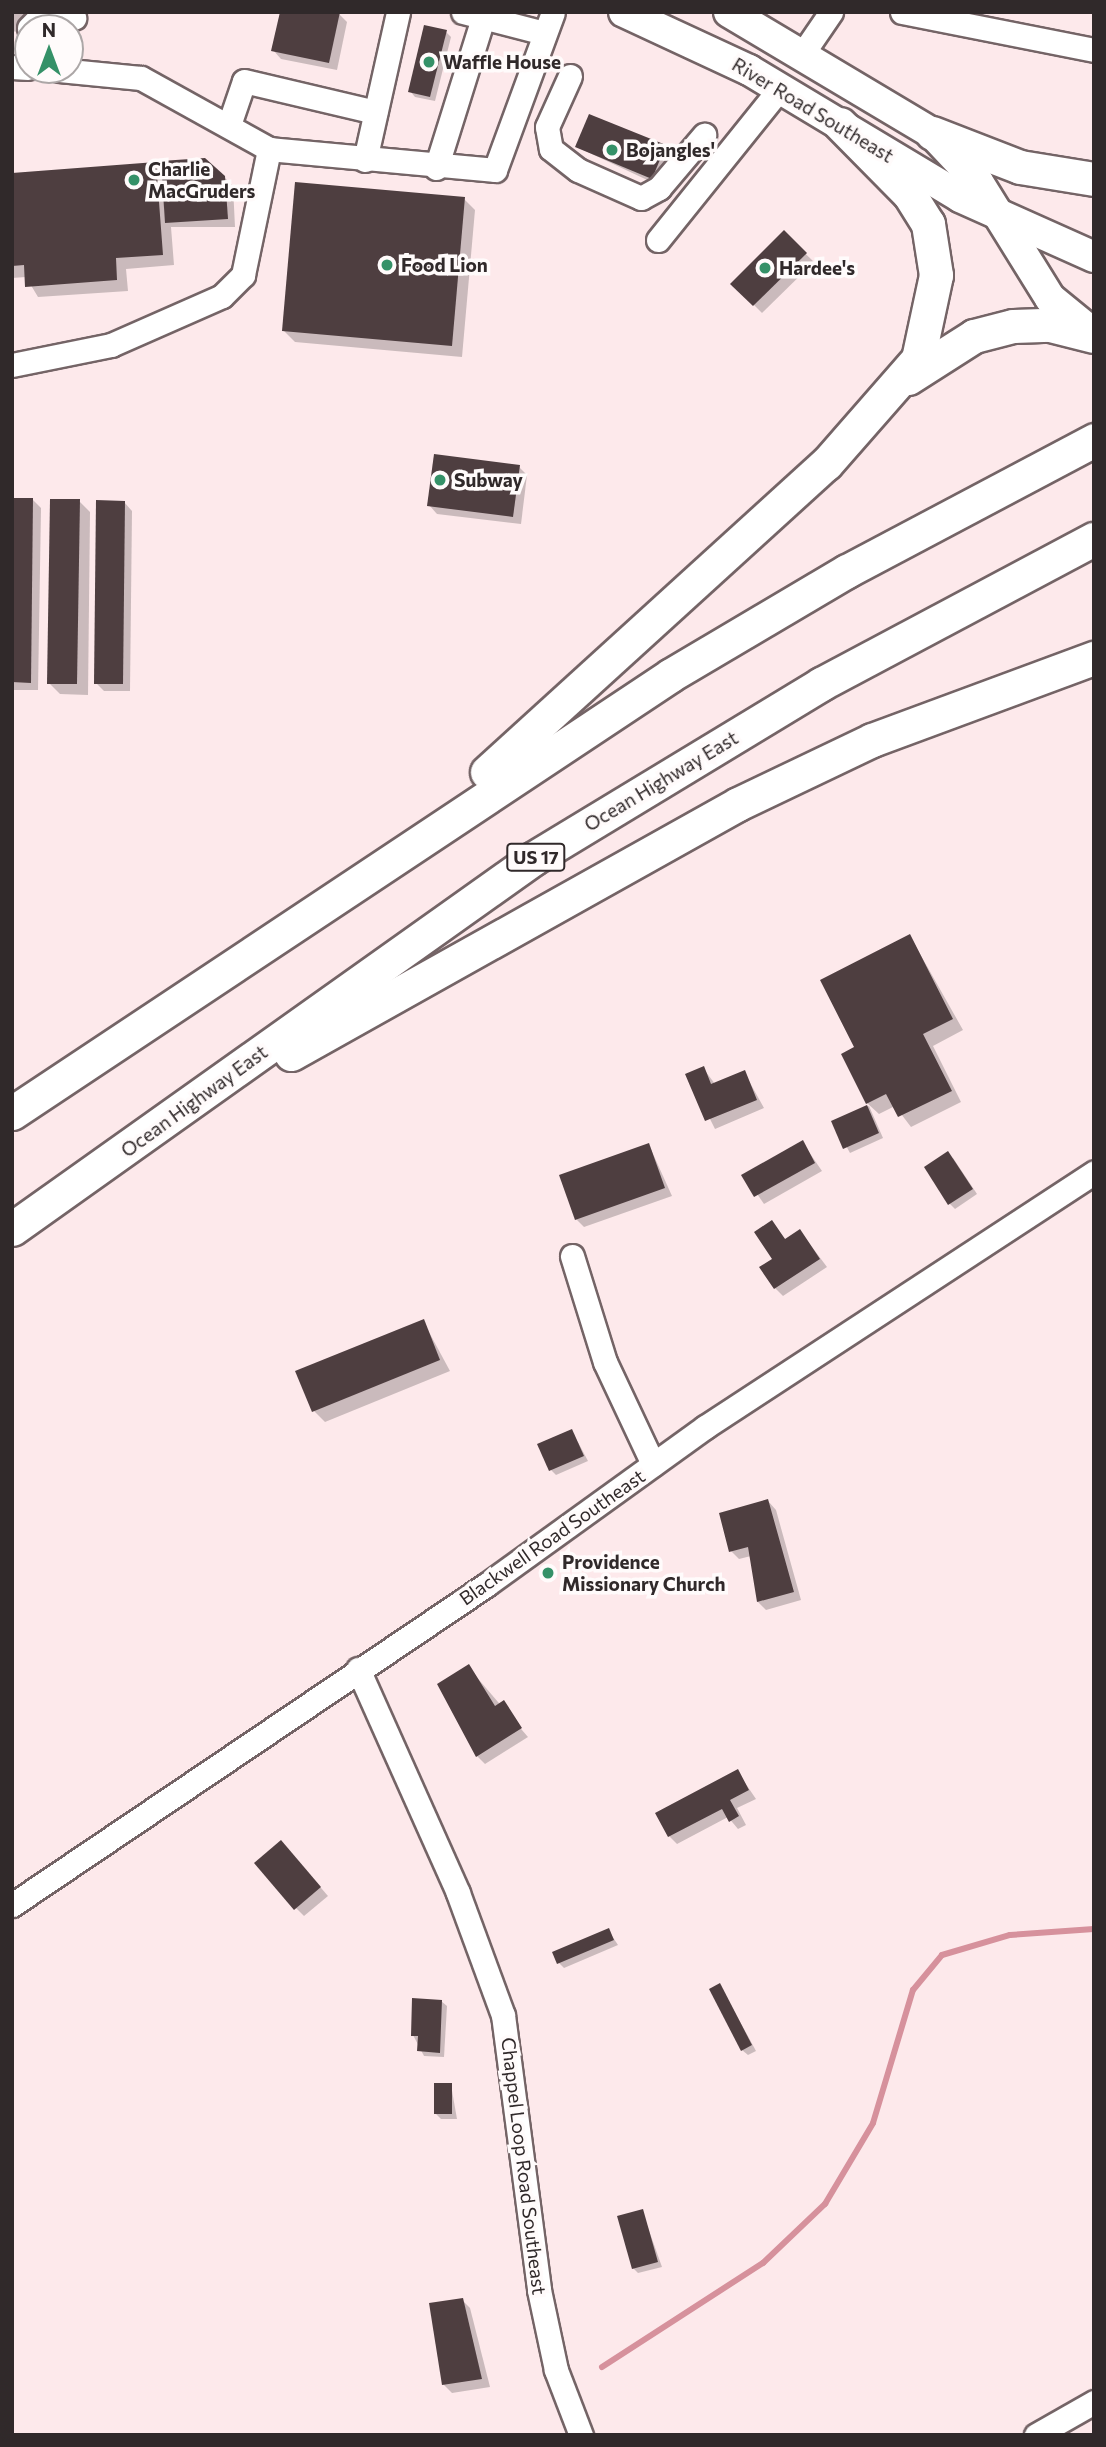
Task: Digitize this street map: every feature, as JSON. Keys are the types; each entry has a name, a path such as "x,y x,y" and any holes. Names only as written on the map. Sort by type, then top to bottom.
{"highway":[{"path":"840,124 909,194 932,244 936,275 927,334 898,386"},
{"path":"932,133 1020,167 1094,179"},
{"path":"274,935 503,760 826,464 898,386 939,355 987,333 1050,325 1094,335"},
{"path":"12,1113 274,935 671,675 848,571 1094,440"},
{"name":"Ocean Highway East","path":"12,1229 146,1137 534,859 821,684 1094,539"},
{"path":"146,1137 738,803 872,740 1094,658"}],"main road":[{"name":"River Road Southeast","path":"624,12 780,88 928,180 1094,257"},
{"path":"677,12 778,58 803,53"},
{"name":"River Road Southeast","path":"729,12 803,53 932,133 999,214 1050,298 1094,335"}],"street":[{"path":"365,160 398,12"},
{"path":"803,53 831,12"},
{"path":"902,12 945,16 1094,50"},
{"path":"84,72 141,78 269,149 436,167 495,170 548,23 473,15 436,167"},
{"path":"570,76 547,127 551,149 578,170 641,198 659,188 704,135"},
{"path":"229,125 244,81 375,112"},
{"path":"659,240 780,88"},
{"path":"12,365 111,345 222,296 243,275 269,149"},
{"name":"Blackwell Road Southeast","path":"12,1905 653,1464 1094,1172"},
{"path":"572,1256 604,1362 653,1464"},
{"name":"Chappel Loop Road Southeast","path":"358,1669 458,1893 503,2015 539,2290 556,2370 581,2435"},
{"path":"1036,2435 1094,2402"}],"building":[{"path":"280,12 340,12 329,63 271,51"},
{"path":"424,25 447,30 430,97 408,92"},
{"path":"589,114 666,145 652,179 575,147"},
{"path":"205,158 225,176 228,219 165,223 161,161"},
{"path":"156,162 163,255 116,258 117,280 25,287 24,265 12,266 12,173"},
{"path":"295,182 465,197 452,346 282,331"},
{"path":"784,230 807,253 753,306 730,284"},
{"path":"434,454 520,465 513,517 427,506"},
{"path":"12,498 33,498 31,683 12,682"},
{"path":"50,499 80,499 77,684 47,684"},
{"path":"96,500 125,501 123,684 94,684"},
{"path":"910,934 953,1019 923,1034 952,1091 898,1117 886,1094 866,1104 841,1054 854,1047 820,980"},
{"path":"704,1066 711,1084 745,1070 757,1100 705,1121 685,1074"},
{"path":"867,1105 879,1133 843,1149 831,1121"},
{"path":"803,1140 815,1163 754,1197 741,1175"},
{"path":"649,1143 665,1188 575,1220 559,1175"},
{"path":"948,1151 973,1189 948,1205 924,1167"},
{"path":"772,1220 785,1239 800,1229 820,1259 774,1289 759,1267 772,1259 754,1232"},
{"path":"424,1319 440,1360 312,1412 295,1371"},
{"path":"572,1429 584,1456 549,1471 537,1444"},
{"path":"768,1499 794,1592 757,1602 748,1547 729,1552 719,1513"},
{"path":"469,1664 495,1706 504,1700 522,1728 476,1757 437,1684"},
{"path":"738,1769 749,1790 730,1800 739,1816 729,1822 722,1809 668,1837 655,1813"},
{"path":"281,1840 321,1887 294,1910 254,1863"},
{"path":"609,1928 614,1940 557,1964 552,1952"},
{"path":"720,1983 752,2045 741,2051 709,1989"},
{"path":"412,1998 442,2000 440,2053 417,2051 418,2036 411,2036"},
{"path":"434,2083 452,2083 452,2114 434,2114"},
{"path":"643,2209 658,2262 632,2269 617,2216"},
{"path":"463,2298 482,2379 442,2385 429,2303"}],"waterway":[{"path":"602,2367 763,2263 825,2204 873,2123 913,1990 942,1955 1010,1935 1094,1929"}],"place":[{"name":"Waffle House","path":"429,62"},
{"name":"Bojangles'","path":"612,150"},
{"name":"Charlie MacGruders","path":"134,180"},
{"name":"Food Lion","path":"387,265"},
{"name":"Hardee's","path":"765,268"},
{"name":"Subway","path":"440,480"},
{"name":"Providence Missionary Church","path":"548,1573"}]}
